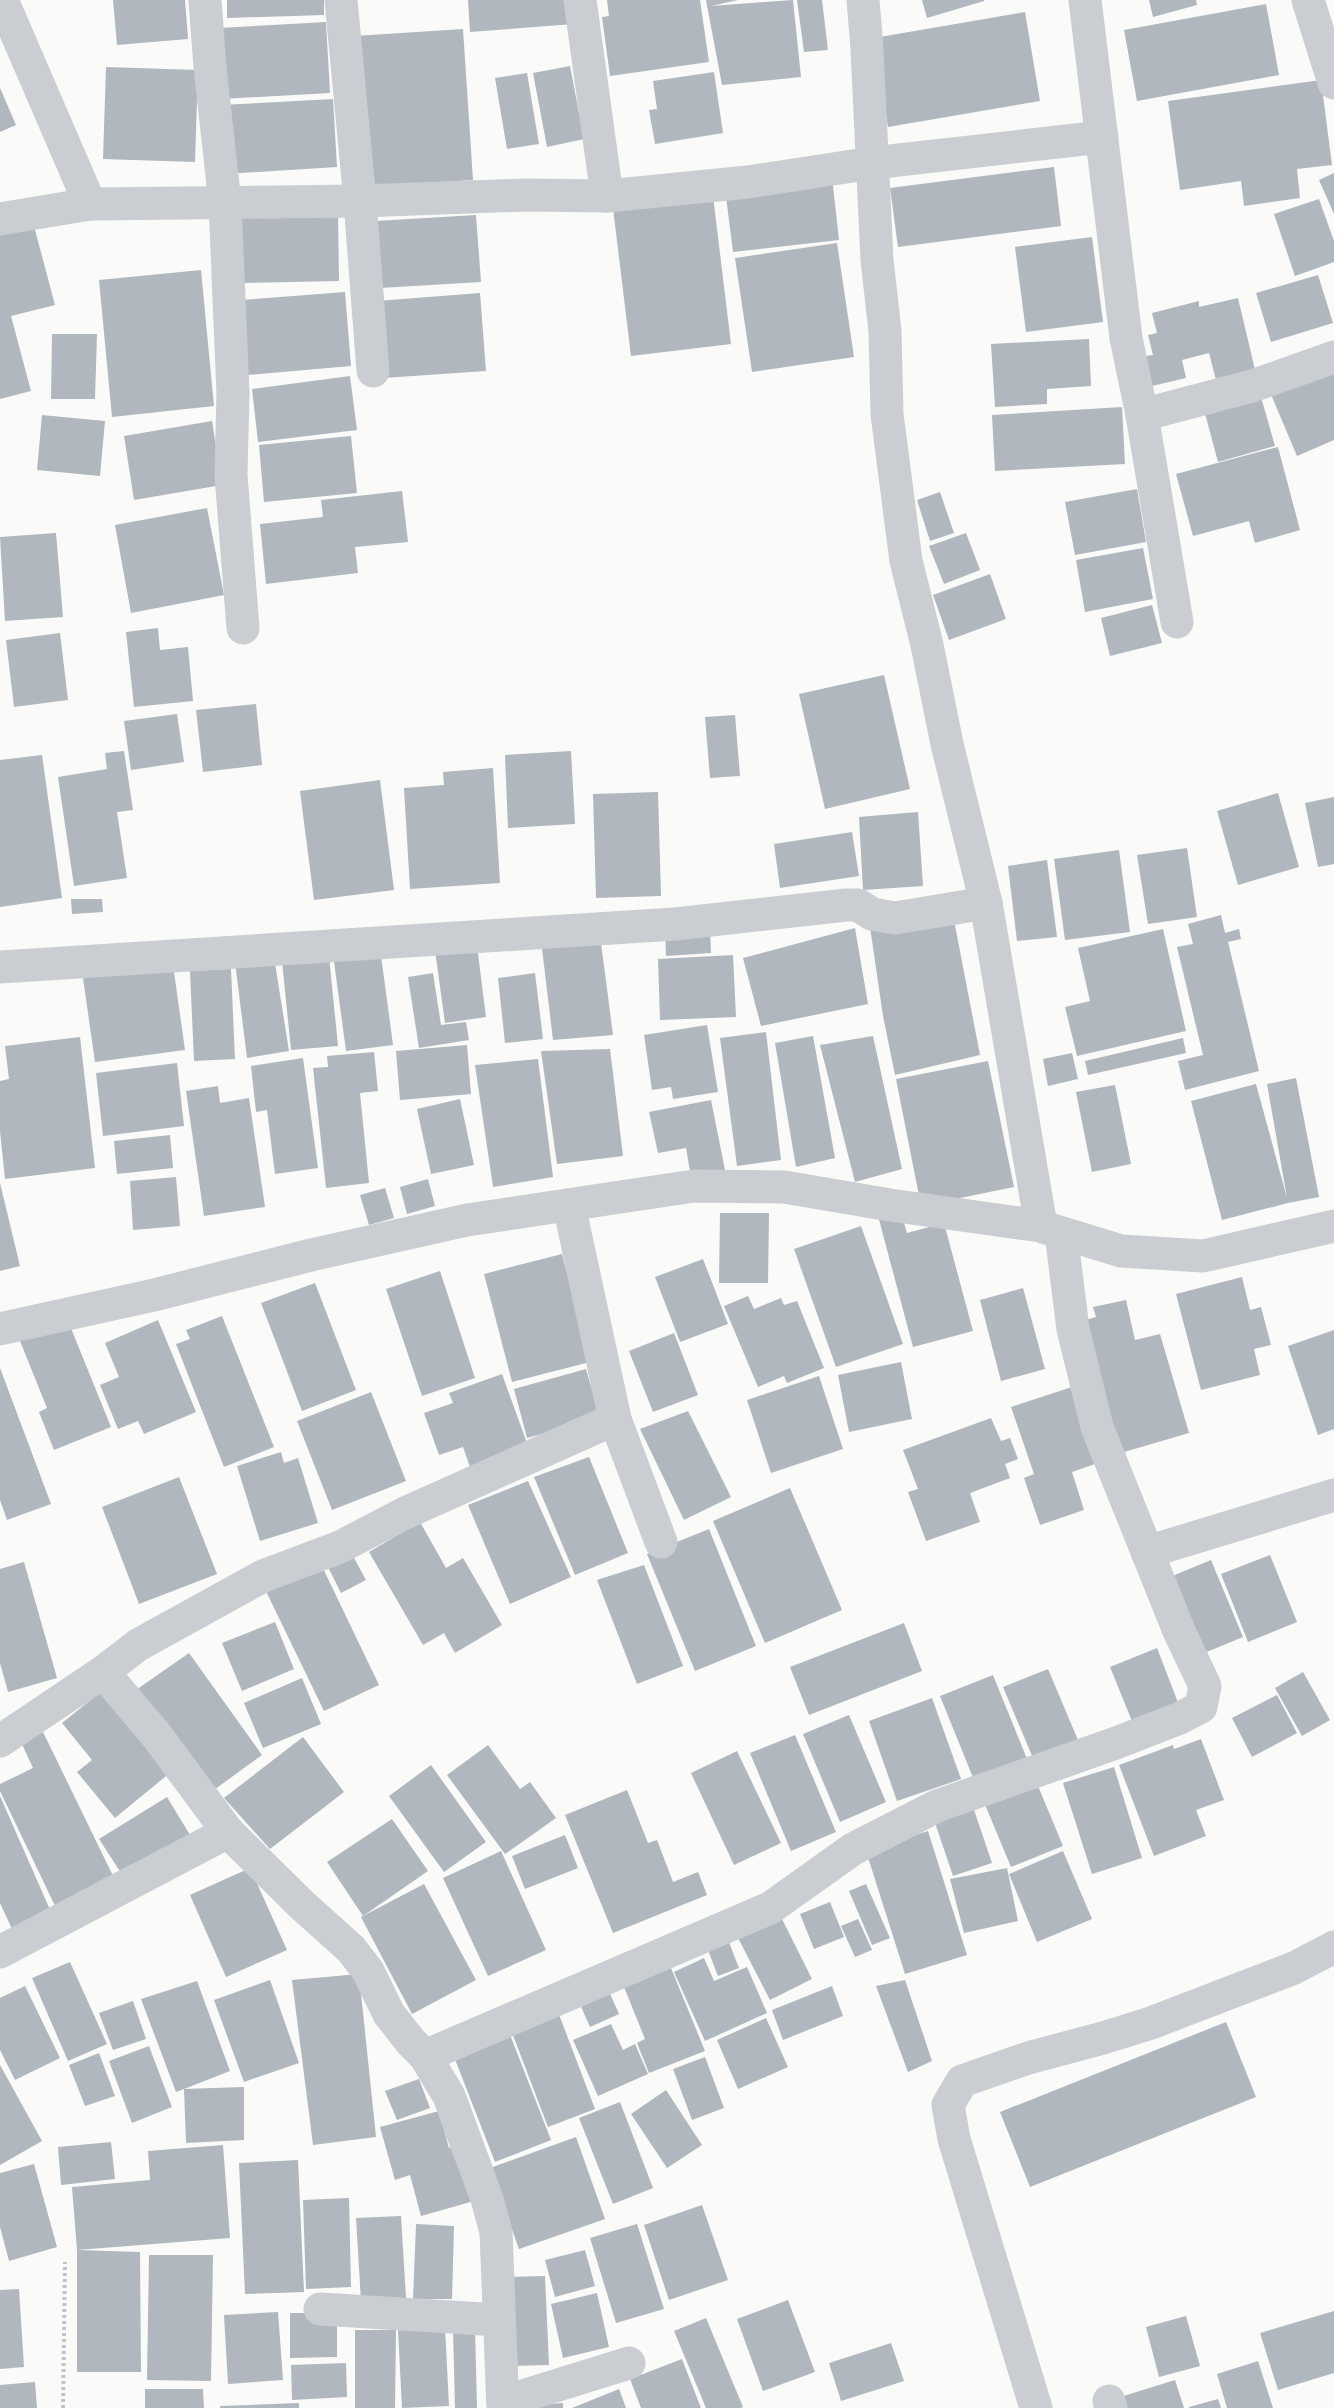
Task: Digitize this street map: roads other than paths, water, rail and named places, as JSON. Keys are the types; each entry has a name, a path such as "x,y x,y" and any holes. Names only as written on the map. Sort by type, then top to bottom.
{"street":[{"path":"2,0 90,204"},
{"path":"205,0 225,203 232,393 231,475 243,628"},
{"path":"341,0 373,371"},
{"path":"580,0 608,196"},
{"path":"424,2056 770,1908 853,1849 937,1806 1116,1743 1180,1718 1201,1707 1205,1686 1179,1631 1097,1427 1051,1229 986,903 906,561 887,414 885,331 877,260 867,49 862,0"},
{"path":"1085,0 1126,338 1142,415 1177,622"},
{"path":"1308,0 1334,83"},
{"path":"0,219 90,204 360,201 515,195 608,196 748,182 872,163 1102,137"},
{"path":"1142,415 1252,386 1334,357"},
{"path":"0,968 675,924 846,905 858,905 872,914 895,918 986,903"},
{"path":"0,1329 467,1220 694,1186 784,1187 1051,1229 1121,1251 1203,1256 1334,1226"},
{"path":"569,1205 615,1419 661,1542"},
{"path":"0,1741 103,1672 138,1645 263,1576 340,1547 405,1514 615,1419"},
{"path":"1147,1552 1334,1495"},
{"path":"103,1672 157,1736 228,1832 302,1905 351,1949 368,1971 389,2014 424,2056 449,2096 493,2221 498,2256 503,2405 629,2363"},
{"path":"0,1952 228,1832"},
{"path":"1036,2408 954,2139 948,2105 962,2081 1028,2058 1151,2023 1294,1968 1334,1947"},
{"path":"320,2309 499,2320"}]}
